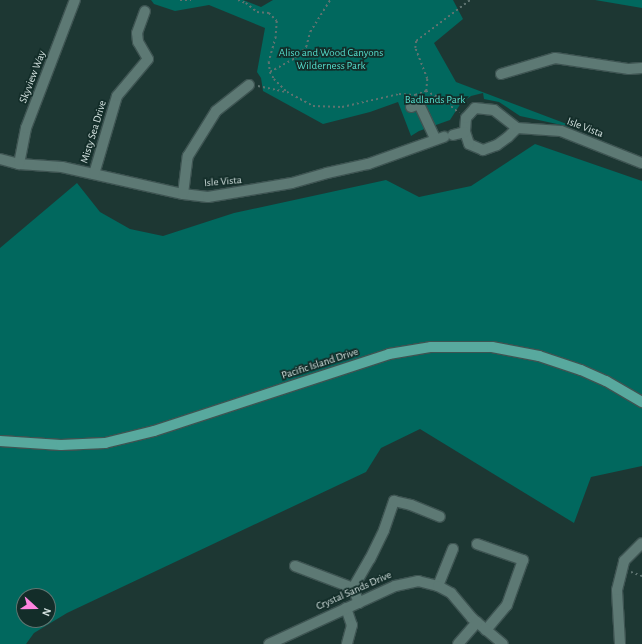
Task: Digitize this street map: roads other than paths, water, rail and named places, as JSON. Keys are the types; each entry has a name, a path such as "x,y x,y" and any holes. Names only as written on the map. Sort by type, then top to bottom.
{"main road":[{"name":"Pacific Island Drive","path":"0,441 61,445 105,442 154,431 389,354 431,347 492,347 539,356 581,370 606,381 642,402"}],"street":[{"name":"Skyview Way","path":"19,164 26,128 75,0"},
{"name":"Misty Sea Drive","path":"94,174 117,96 148,59 138,42 137,33 145,11"},
{"path":"501,74 555,58 629,69 642,68"},
{"path":"183,194 188,156 216,111 250,85"},
{"path":"415,102 444,137"},
{"path":"475,108 494,110 517,128 497,145 483,150 469,144 465,132 466,118 475,108"},
{"name":"Isle Vista","path":"517,128 561,131 642,163"},
{"name":"Isle Vista","path":"0,159 19,164 62,167 183,194 208,197 292,183 327,173 368,164 444,137 465,132"},
{"path":"358,603 353,588 370,559 384,530 394,501 411,505 440,516"},
{"path":"620,644 618,590 622,569 624,561 642,543"},
{"path":"477,544 523,560 507,605 486,630"},
{"path":"438,586 453,549"},
{"path":"294,566 353,588"},
{"name":"Crystal Sands Drive","path":"269,644 403,583 418,581 438,586 451,593 477,622 503,644"},
{"path":"346,608 352,625 347,644"},
{"path":"458,644 477,622"}],"park label":[{"name":"Aliso and Wood Canyons Wilderness Park","path":"331,60"},
{"name":"Badlands Park","path":"435,100"}]}
